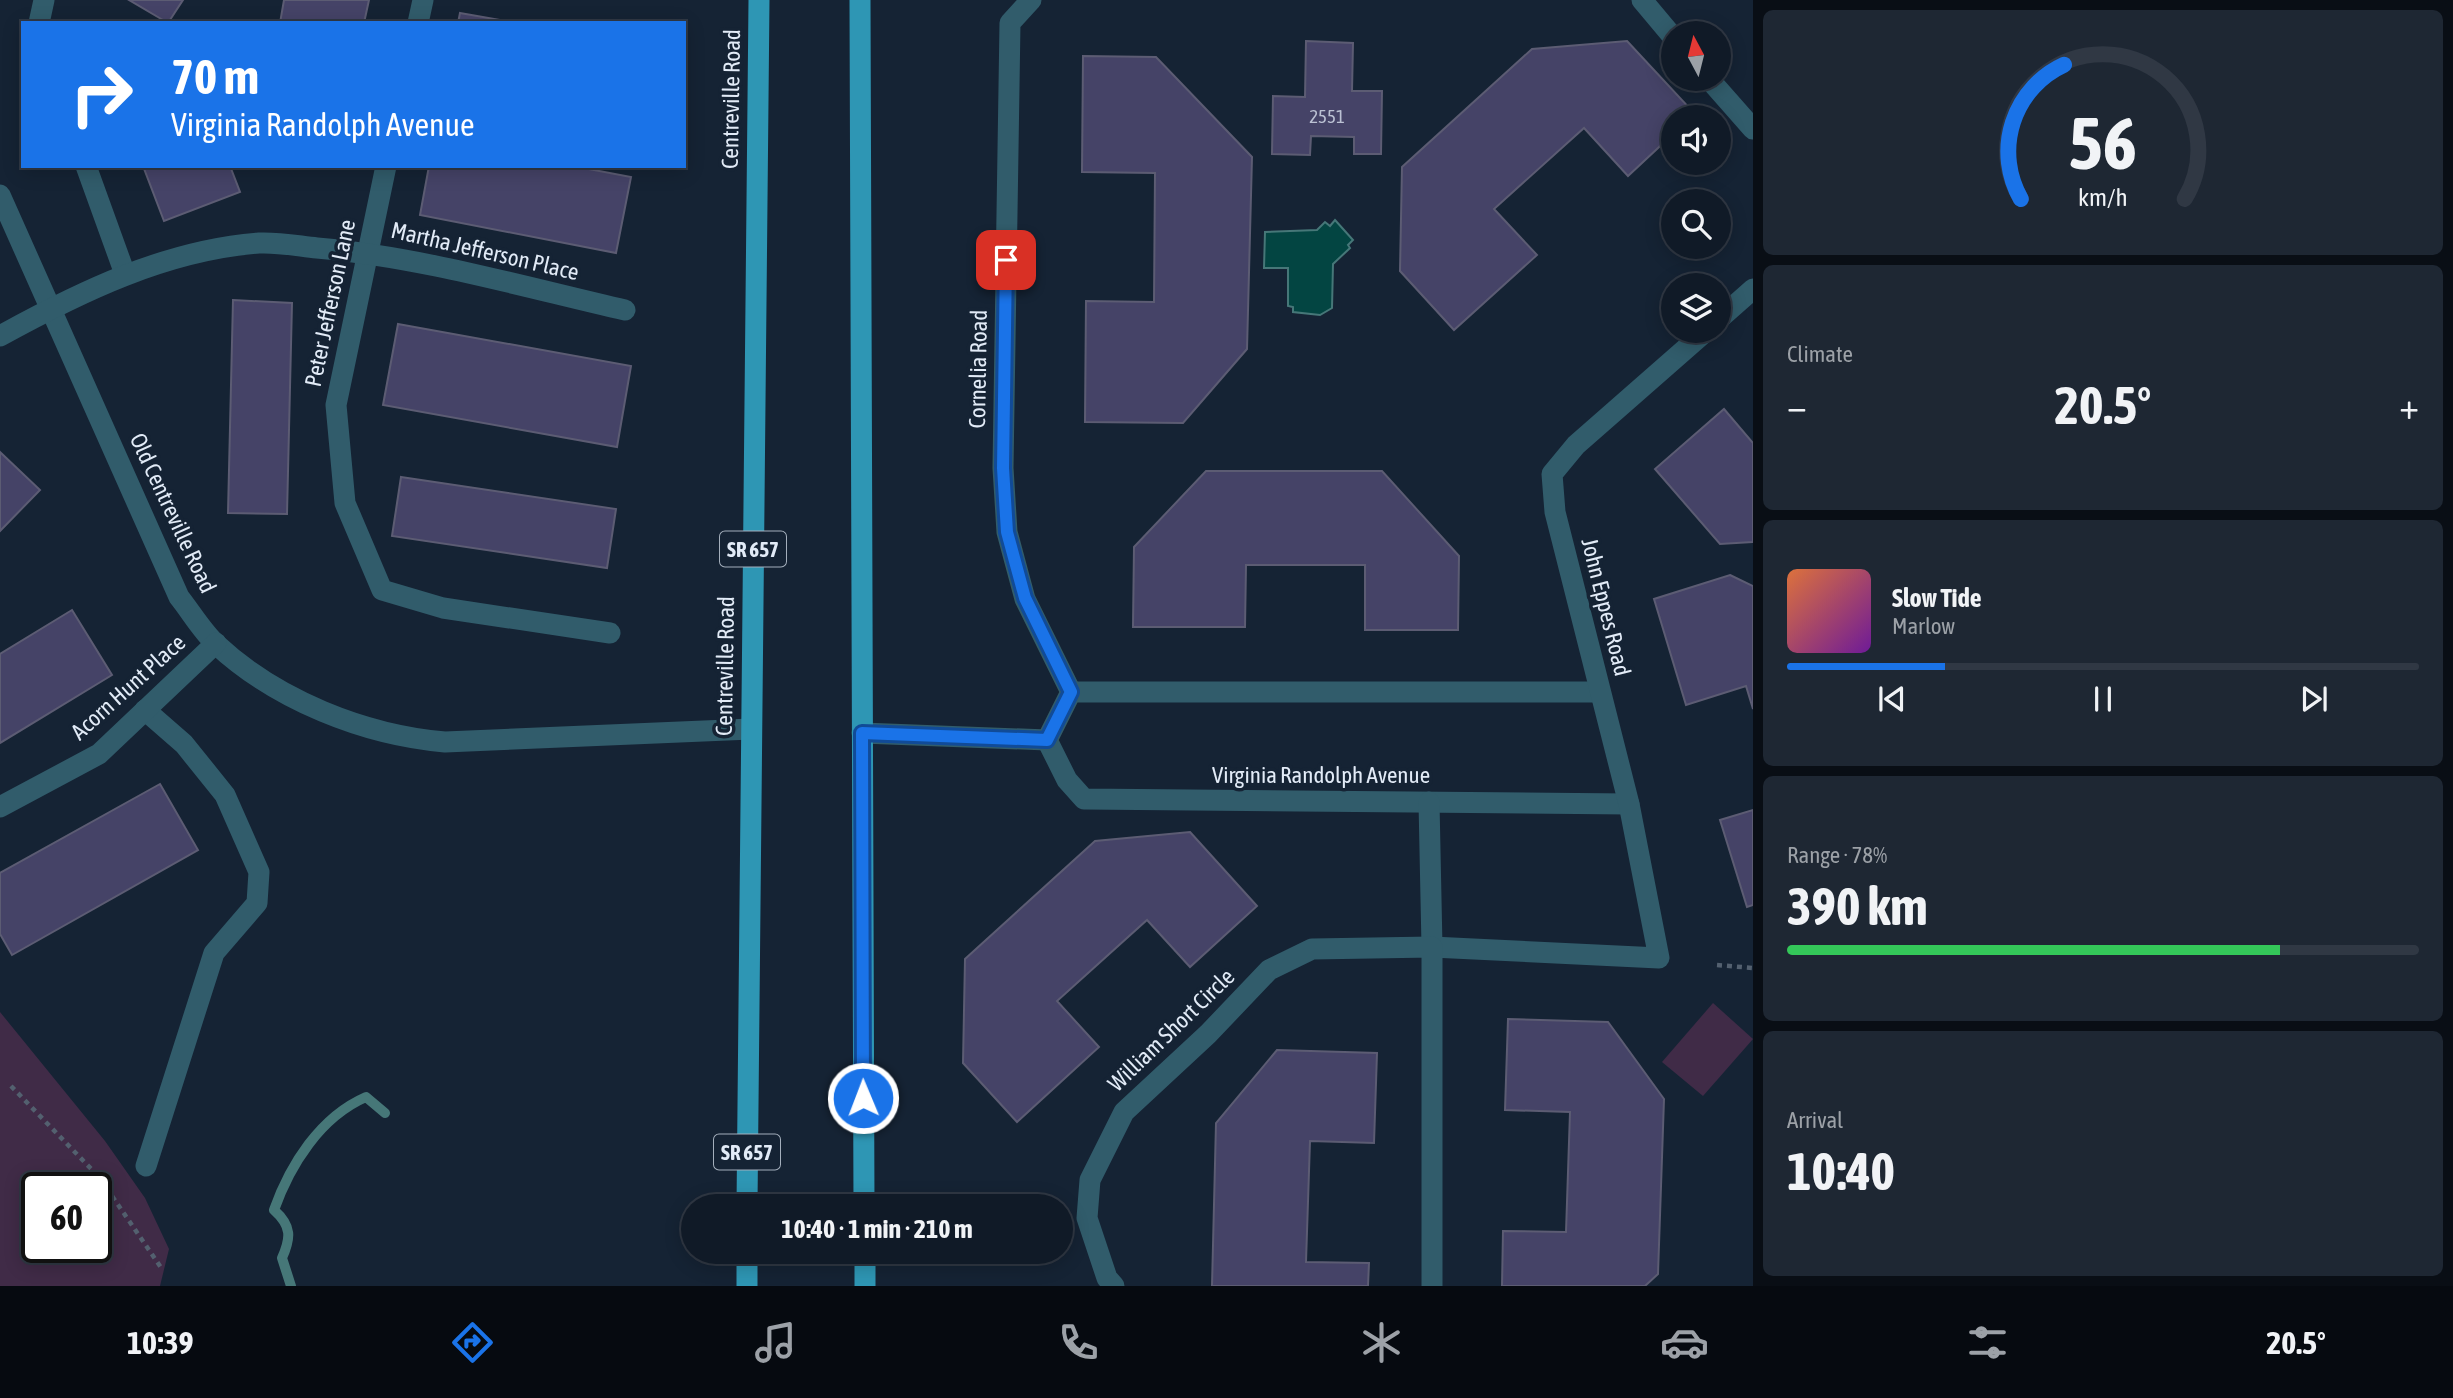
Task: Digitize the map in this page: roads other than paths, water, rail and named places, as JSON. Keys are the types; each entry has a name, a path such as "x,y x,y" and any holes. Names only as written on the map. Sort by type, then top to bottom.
{"main road":[{"name":"Centreville Road","path":"747,1194 759,0"},
{"path":"860,0 864,1194"},
{"path":"747,1264 747,1286"},
{"path":"864,1264 865,1286"}],"street":[{"path":"40,21 44,0"},
{"path":"418,21 423,0"},
{"name":"Cornelia Road","path":"1031,0 1010,23 1004,481 1007,532 1025,598 1071,692"},
{"path":"1642,0 1661,23"},
{"path":"1720,91 1753,129"},
{"path":"87,168 125,274"},
{"name":"Peter Jefferson Lane","path":"386,168 336,405 345,503 382,590 443,608 610,634"},
{"name":"Old Centreville Road","path":"0,195 179,597 216,643 265,680 314,706 379,732 412,739 445,742 751,729"},
{"name":"Martha Jefferson Place","path":"0,336 51,308 125,274 192,255 260,243 368,252 625,310"},
{"path":"1731,308 1753,289"},
{"name":"John Eppes Road","path":"1660,958 1629,804 1555,512 1552,474 1576,445 1692,343"},
{"name":"Acorn Hunt Place","path":"0,807 99,754 216,643"},
{"path":"862,733 1047,740 1071,692 1600,692"},
{"path":"145,710 184,744 225,795 259,872 257,903 214,953 146,1166"},
{"name":"Virginia Randolph Avenue","path":"1047,740 1068,780 1084,799 1629,804"},
{"path":"1429,803 1432,947 1432,1286"},
{"name":"William Short Circle","path":"1114,1286 1107,1278 1087,1217 1090,1180 1124,1112 1208,1034 1269,970 1312,949 1432,947 1660,958"}],"waterway":[{"path":"291,1286 282,1258 288,1238 287,1227 274,1210 289,1176 309,1144 334,1117 349,1106 366,1097 385,1113"}]}
